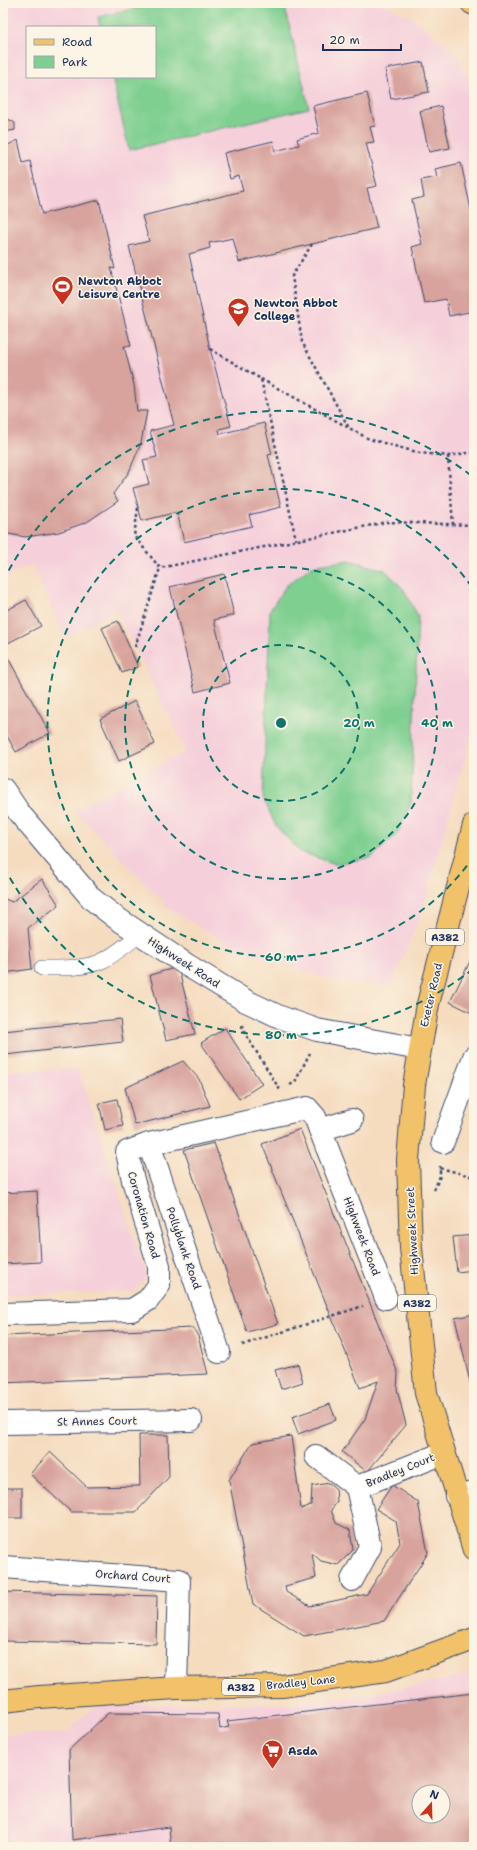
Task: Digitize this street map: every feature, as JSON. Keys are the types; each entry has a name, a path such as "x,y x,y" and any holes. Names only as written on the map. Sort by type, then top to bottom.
{"main road":[{"name":"Exeter Road","path":"418,1049 428,1004 474,826"},
{"name":"Highweek Street","path":"418,1049 408,1160 411,1248 426,1393 444,1453 465,1494 474,1550"},
{"name":"Bradley Lane","path":"3,1701 38,1697 176,1688 282,1686 386,1671 474,1639"}],"street":[{"name":"Highweek Road","path":"3,789 20,814 92,899 187,965 246,1001 280,1017 316,1030 418,1049"},
{"path":"443,1142 474,1057"},
{"name":"Highweek Road","path":"295,1109 307,1108 315,1117 386,1298"},
{"name":"Coronation Road","path":"3,1314 132,1310 148,1300 159,1285 159,1266 132,1180 127,1152 149,1144 295,1109"},
{"path":"320,1130 352,1120"},
{"name":"Pollyblank Road","path":"149,1144 219,1352"},
{"name":"St Annes Court","path":"3,1423 191,1420"},
{"name":"Bradley Court","path":"357,1487 444,1453"},
{"name":"Bradley Court","path":"316,1456 357,1487 370,1547 352,1580"},
{"name":"Orchard Court","path":"3,1567 179,1580 176,1688"}],"lane":[{"path":"42,968 72,968 101,962 141,934"}],"path":[{"path":"312,244 292,276 302,342 349,428"},
{"path":"210,349 349,428 376,441 420,453 448,456 474,452"},
{"path":"261,379 296,540"},
{"path":"448,456 453,525"},
{"path":"138,508 134,536 160,568"},
{"path":"160,568 387,522 474,525"},
{"path":"135,647 160,568"},
{"path":"246,1001 242,1018 243,1030 281,1092 295,1082 309,1055"},
{"path":"408,1160 474,1177"},
{"path":"219,1352 386,1298"}],"shaded area":[{"name":"Newton Abbot College","path":"21,3 381,3 411,17 457,54 474,94 474,726 422,913 391,986 336,981 242,951 172,911 74,810 186,751 116,610 65,638 32,564 3,579 3,7"},
{"path":"78,1069 147,1277 133,1291 3,1295 3,1071"},
{"name":"Asda","path":"474,1674 474,1847 3,1847 3,1735 68,1733 76,1722 90,1711 103,1705 289,1704 363,1695"}],"green space":[{"path":"158,3 284,3 309,108 129,150 112,78 156,78 156,26 100,26 98,17"},
{"path":"349,560 385,570 404,590 418,616 411,804 397,834 372,857 336,864 300,852 276,826 263,798 270,610 286,586 312,566"}],"building":[{"path":"423,62 429,92 391,99 385,69"},
{"path":"367,93 375,126 370,127 374,142 366,143 377,186 367,188 377,228 239,262 233,238 209,243 210,248 189,254 210,349 231,426 219,429 220,434 264,423 272,454 268,455 281,507 249,515 252,526 184,542 177,512 142,521 133,488 149,484 143,460 157,457 150,431 174,425 129,246 149,241 142,216 243,191 239,176 230,179 224,153 273,141 275,151 299,145 297,139 319,133 313,106"},
{"path":"441,106 450,148 429,152 420,111"},
{"name":"Newton Abbot Leisure Centre","path":"3,116 15,123 15,130 4,132 8,145 18,140 23,163 30,161 42,214 99,200 115,269 111,268 131,346 124,346 134,385 137,411 147,411 141,443 129,472 113,494 118,501 87,522 59,532 26,537 3,533"},
{"path":"461,163 474,224 474,311 449,316 446,299 424,303 412,247 422,244 412,200 424,197 421,180 437,177 435,169"},
{"path":"224,574 234,615 214,620 230,683 195,692 170,587"},
{"path":"26,600 41,626 4,645 3,612"},
{"path":"118,621 138,667 122,673 102,628"},
{"path":"8,658 50,733 16,752 3,729 3,661"},
{"path":"135,701 155,744 119,761 100,719"},
{"path":"42,879 59,905 28,928 32,969 4,973 3,898 12,902"},
{"path":"474,953 474,1014 450,1002"},
{"path":"178,967 195,1034 166,1040 150,975"},
{"path":"120,1019 123,1042 5,1055 3,1031"},
{"path":"225,1028 262,1084 239,1099 201,1043"},
{"path":"183,1061 199,1079 210,1106 135,1125 125,1088"},
{"path":"117,1099 123,1126 105,1130 99,1103"},
{"path":"300,1129 398,1373 397,1389 406,1425 367,1472 342,1452 365,1419 378,1381 360,1388 262,1144"},
{"path":"214,1143 278,1324 247,1332 184,1150"},
{"path":"37,1191 41,1262 3,1264 3,1193"},
{"path":"474,1235 474,1270 457,1272 453,1237"},
{"path":"474,1314 474,1386 471,1386 455,1318"},
{"path":"193,1328 198,1336 208,1374 3,1383 3,1336"},
{"path":"298,1364 303,1382 281,1389 275,1370"},
{"path":"330,1404 336,1420 298,1434 292,1417"},
{"path":"139,1435 168,1435 169,1477 136,1512 71,1512 30,1474 50,1452 87,1487 140,1486"},
{"path":"291,1436 301,1509 311,1505 312,1486 329,1483 336,1489 337,1502 331,1510 336,1523 350,1530 353,1550 338,1565 321,1561 312,1553 316,1578 285,1586 286,1592 310,1606 367,1594 400,1543 396,1521 376,1509 392,1485 418,1502 428,1553 384,1621 304,1636 253,1604 229,1480 252,1443"},
{"path":"3,1488 22,1488 22,1518 3,1518"},
{"path":"3,1592 157,1596 156,1644 3,1641"},
{"name":"Asda","path":"474,1693 474,1847 171,1847 169,1827 72,1840 69,1750 108,1713 218,1714 220,1729 229,1727 227,1721"}],"place":[{"name":"Newton Abbot Leisure Centre","path":"62,306"},
{"name":"Newton Abbot College","path":"238,328"},
{"name":"Asda","path":"272,1770"}]}
